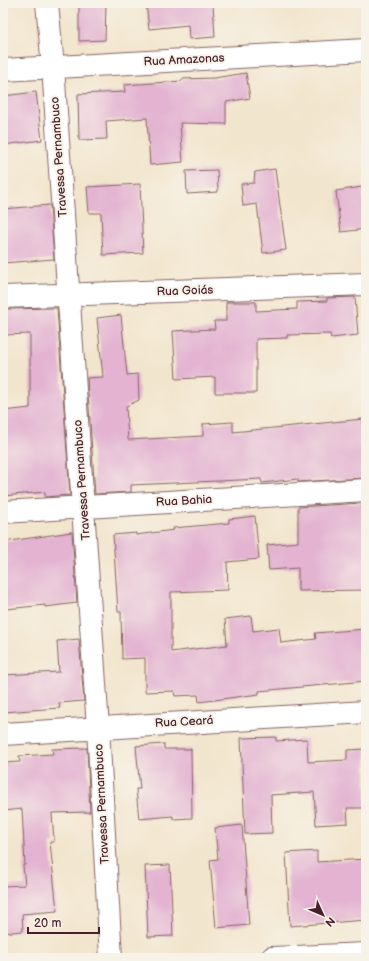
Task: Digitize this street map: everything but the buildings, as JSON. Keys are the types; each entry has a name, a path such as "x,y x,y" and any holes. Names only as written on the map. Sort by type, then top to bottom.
{"street":[{"name":"Travessa Pernambuco","path":"47,3 53,67 84,507 111,958"},
{"name":"Rua Amazonas","path":"3,70 366,50"},
{"name":"Rua Goiás","path":"3,297 366,284"},
{"name":"Rua Bahia","path":"3,512 366,490"},
{"name":"Rua Ceará","path":"3,734 366,712"},
{"path":"272,958 366,954"}]}
